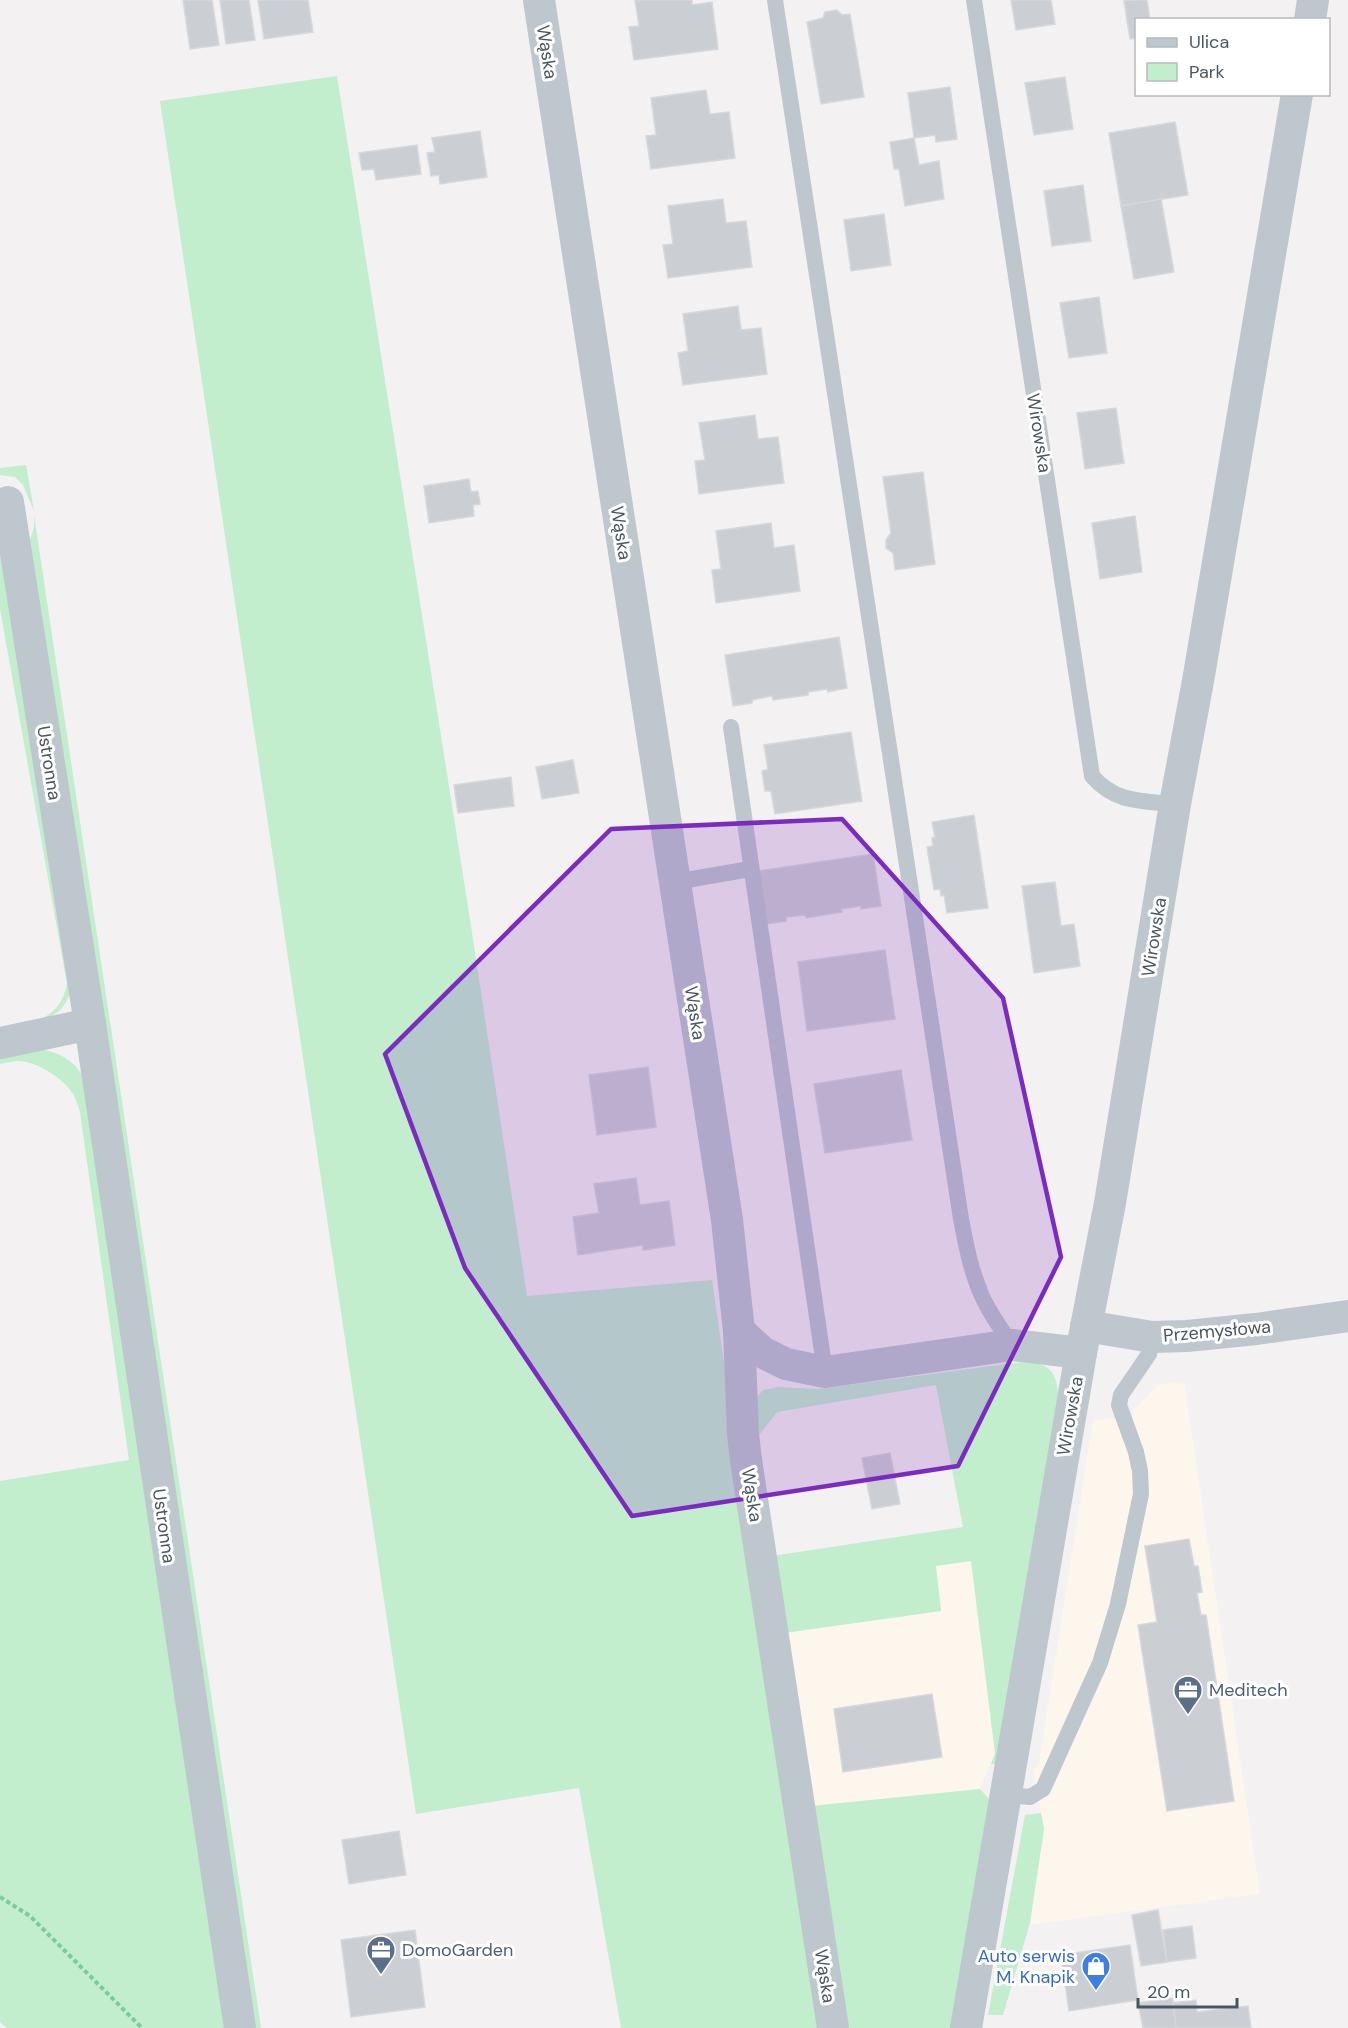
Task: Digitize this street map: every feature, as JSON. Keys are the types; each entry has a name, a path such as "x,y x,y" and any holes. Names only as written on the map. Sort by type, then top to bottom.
{"street":[{"name":"Wąska","path":"539,0 727,1220 739,1331 746,1460 833,2028"},
{"path":"1310,18 1313,0"},
{"name":"Wirowska","path":"966,2028 1084,1340 1110,1203 1175,804 1198,681 1297,96"},
{"name":"Ustronna","path":"8,502 90,1024 240,2028"},
{"path":"0,1043 90,1024"},
{"name":"Przemysłowa","path":"739,1331 762,1352 786,1364 825,1372 1012,1345 1187,1336 1348,1316"}],"lane":[{"path":"775,0 961,1219 981,1296 1012,1345"},
{"name":"Wirowska","path":"975,0 1092,776 1102,788 1118,796 1133,800 1175,804"},
{"path":"730,727 825,1372"},
{"path":"675,882 750,869"},
{"path":"1006,1795 1030,1797 1042,1789 1100,1663 1108,1640 1118,1604 1141,1494 1136,1452 1119,1405 1125,1389 1149,1354 1152,1337"}],"path":[{"path":"0,1897 30,1916 142,2028"}],"highlighted area":[{"path":"842,819 1003,998 1061,1257 958,1466 632,1516 465,1268 385,1054 611,829"}],"shaded area":[{"name":"Meditech","path":"1184,1381 1260,1894 1030,1925 1044,1829 1033,1772 1039,1762 1093,1420 1133,1416 1134,1409 1158,1385"},
{"path":"971,1561 995,1754 980,1789 811,1806 784,1633 940,1611 935,1566"}],"green space":[{"path":"337,76 527,1296 712,1280 821,2028 621,2028 579,1788 416,1814 160,101"},
{"path":"26,465 34,511 23,485 15,477 0,475 0,468"},
{"path":"34,515 261,2028 251,2028 29,543 34,527"},
{"path":"0,550 71,991 60,1010 51,1017 39,1021 58,1006 67,984 0,609"},
{"path":"39,1049 54,1052 72,1063 85,1081 227,2028 7,2028 0,2022 0,1481 129,1460 80,1112 69,1088 49,1072 26,1062 0,1064 0,1054"},
{"path":"1021,1362 1037,1363 1048,1368 1055,1378 1058,1394 1002,1745 998,1761 991,1764 995,1753 971,1561 936,1566 941,1611 784,1633 772,1556 963,1527 936,1385 777,1412 753,1443 757,1397 763,1390 779,1387 818,1389"},
{"path":"980,1789 989,1799 951,2028 844,2028 811,1806"},
{"path":"1041,1813 1044,1829 1030,1923 1003,2015 988,2015 1025,1815"}],"building":[{"path":"183,0 212,0 219,45 190,49"},
{"path":"220,0 249,0 255,40 226,44"},
{"path":"258,0 308,0 313,32 264,39"},
{"path":"635,0 692,0 692,5 712,2 718,49 634,60 629,27 639,26"},
{"path":"1011,0 1051,0 1055,24 1016,30"},
{"path":"1147,0 1150,18 1135,18 1135,38 1130,39 1124,1"},
{"path":"837,10 842,15 850,14 864,97 821,104 807,22 823,18 825,12"},
{"path":"1065,77 1073,129 1034,135 1025,83"},
{"path":"950,87 957,139 936,142 935,135 914,138 908,93"},
{"path":"706,90 710,114 729,112 735,158 651,169 646,136 656,135 651,98"},
{"path":"1175,122 1188,195 1121,206 1109,133"},
{"path":"480,131 487,177 440,184 439,175 431,176 427,153 435,152 432,138"},
{"path":"914,138 919,165 939,161 944,199 905,206 899,169 894,169 890,142"},
{"path":"417,145 421,174 376,180 374,169 362,170 359,153"},
{"path":"1083,185 1091,241 1052,246 1044,191"},
{"path":"723,199 726,223 746,221 752,267 668,278 663,245 673,244 668,206"},
{"path":"1161,199 1174,272 1134,279 1121,206"},
{"path":"884,214 891,265 851,271 844,220"},
{"path":"1099,297 1107,353 1069,358 1060,303"},
{"path":"738,306 741,330 761,328 767,374 683,385 678,353 688,351 683,314"},
{"path":"1116,408 1124,463 1085,469 1077,413"},
{"path":"755,415 758,439 778,437 784,483 699,494 695,461 705,460 699,423"},
{"path":"923,472 935,564 895,570 893,553 886,548 886,540 891,533 883,477"},
{"path":"469,479 471,492 478,491 480,504 473,505 474,516 429,523 424,486"},
{"path":"1135,516 1142,572 1100,579 1092,523"},
{"path":"771,523 774,548 794,545 800,591 716,603 712,570 721,569 716,531"},
{"path":"839,637 847,688 828,692 827,689 808,692 808,695 773,700 772,696 752,700 752,703 733,706 725,655"},
{"path":"851,732 862,801 775,814 771,791 765,791 762,771 768,769 764,745"},
{"path":"573,760 579,793 542,799 536,767"},
{"path":"511,777 514,806 458,813 454,785"},
{"path":"974,815 988,908 947,913 944,895 941,896 940,889 934,890 927,847 933,846 932,838 935,837 932,822"},
{"path":"873,854 881,906 841,909 842,912 806,918 805,915 786,917 786,921 766,924 759,871"},
{"path":"1055,882 1061,926 1074,924 1080,966 1034,973 1022,886"},
{"path":"885,950 895,1019 807,1031 798,962"},
{"path":"648,1067 656,1127 597,1135 589,1075"},
{"path":"901,1070 912,1140 825,1153 814,1084"},
{"path":"636,1178 640,1205 669,1201 675,1245 643,1250 643,1245 578,1255 573,1217 599,1213 594,1184"},
{"path":"890,1453 900,1504 872,1509 862,1458"},
{"path":"1189,1539 1194,1566 1198,1566 1202,1592 1197,1593 1201,1615 1206,1615 1234,1801 1167,1811 1138,1625 1157,1622 1145,1546"},
{"path":"932,1694 942,1757 843,1772 834,1709"},
{"path":"399,1831 406,1875 349,1884 342,1840"},
{"path":"1158,1910 1167,1962 1141,1966 1132,1915"},
{"path":"1192,1926 1196,1958 1167,1962 1163,1930"},
{"path":"415,1930 425,2007 351,2017 341,1940"},
{"path":"1130,1945 1138,2000 1069,2011 1061,1955"},
{"path":"1173,1998 1176,2028 1143,2028 1138,2003"},
{"path":"1196,2000 1197,2012 1248,2006 1251,2028 1176,2028 1173,2003"}],"place":[{"name":"Meditech","path":"1188,1716"},
{"name":"DomoGarden","path":"381,1976"},
{"name":"Auto serwis M. Knapik","path":"1096,1992"}]}
